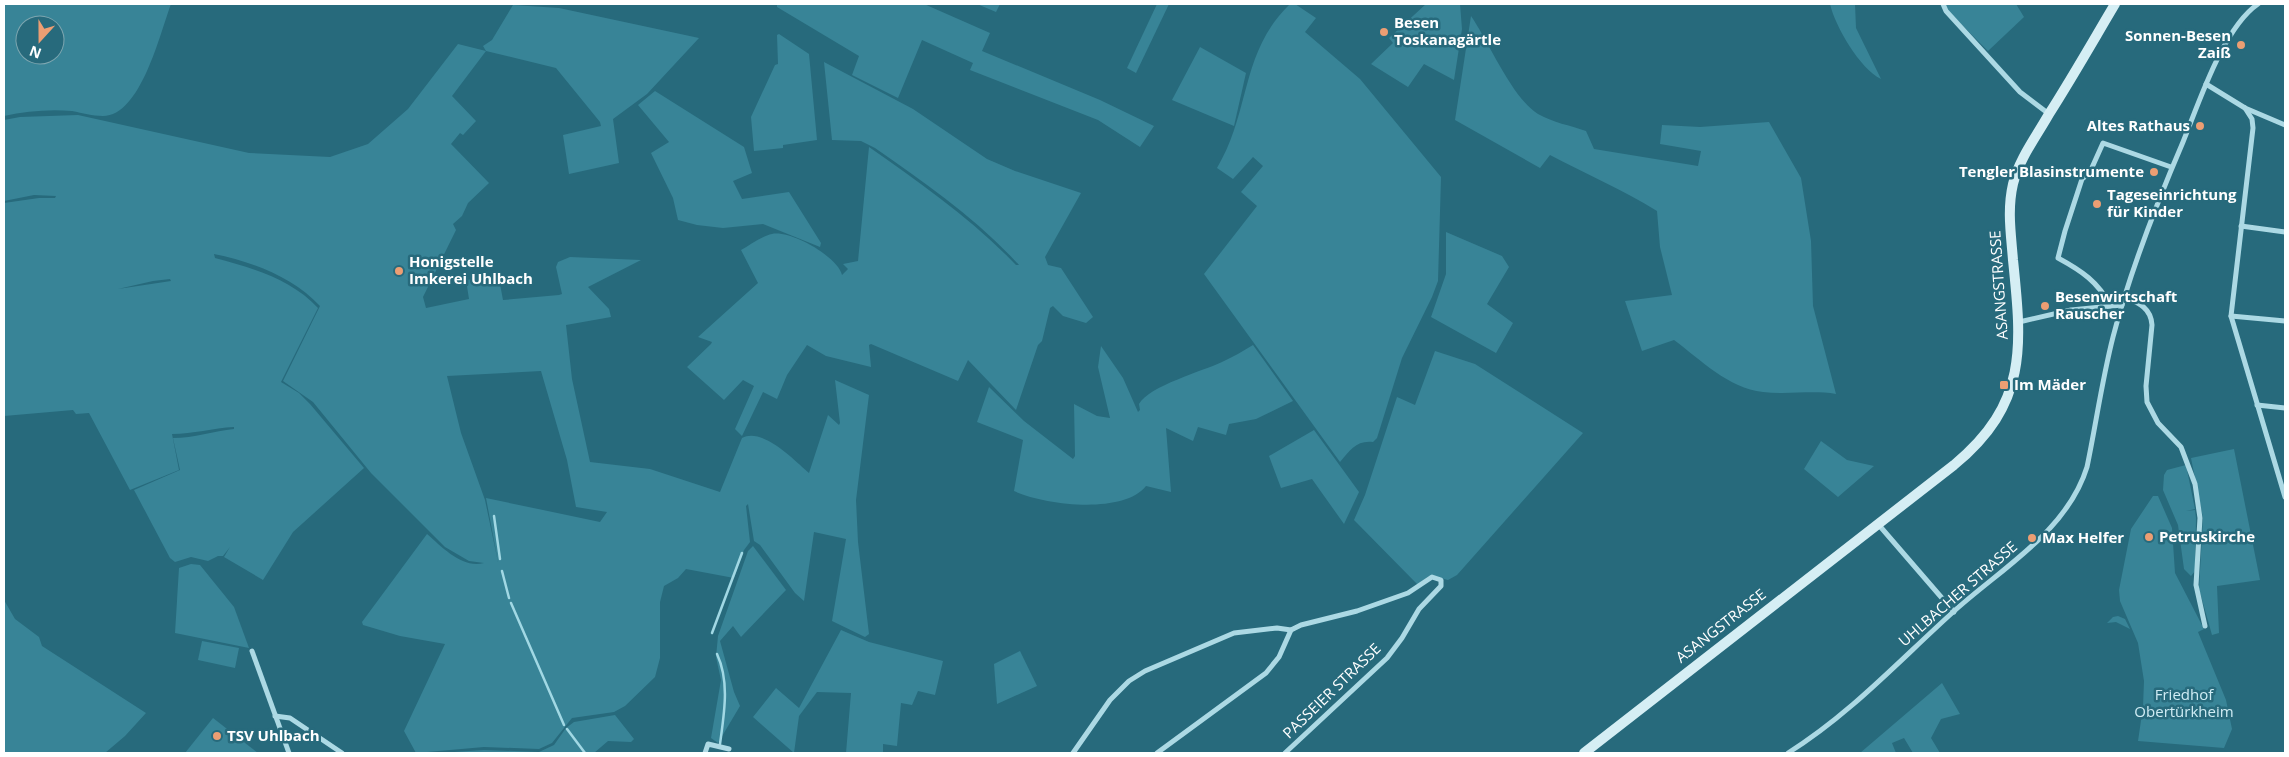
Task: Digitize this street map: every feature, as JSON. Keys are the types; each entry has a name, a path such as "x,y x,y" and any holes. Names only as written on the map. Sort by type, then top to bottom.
{"street":[{"path":"1943,4 1946,11 1986,52 2020,92 2049,115"},
{"name":"ASANGSTRASSE","path":"1584,753 1968,453 1988,432 1999,416 2010,391 2017,355 2019,322 2009,225 2010,200 2021,161 2115,4"},
{"name":"UHLBACHER STRASSE","path":"1788,753 1818,734 2045,533 2070,504 2082,485 2092,444 2112,338 2171,167 2206,84 2238,24 2258,4"},
{"path":"2206,84 2245,108 2285,124"},
{"path":"2245,108 2252,119 2253,128 2232,316 2285,496"},
{"path":"2110,306 2103,292 2090,277 2058,258 2082,179 2090,172 2103,144 2171,167"},
{"path":"2241,226 2285,232"},
{"path":"2125,297 2139,303 2150,315 2152,325 2147,402 2158,423 2181,447 2195,484 2200,518 2196,585 2205,626"},
{"path":"2019,322 2071,310 2122,305"},
{"path":"2232,316 2285,321"},
{"path":"2258,405 2285,408"},
{"path":"1878,524 1954,612"},
{"name":"PASSEIER STRASSE","path":"1073,753 1110,700 1129,681 1164,662 1234,633 1277,628 1291,630 1301,625 1338,617 1388,601 1411,592 1432,577 1441,582 1441,586 1419,608 1402,638 1387,658 1284,753"},
{"path":"1156,753 1266,673 1279,657 1291,630"},
{"path":"252,651 289,753"},
{"path":"275,716 290,718 342,753"},
{"path":"705,753 708,744 729,749"}],"green space":[{"path":"4,4 171,4 147,71 128,103 116,112 103,116 72,111 47,110 4,116"},
{"path":"777,4 924,4 990,33 982,51 1100,100 1154,126 1140,147 1098,120 970,70 973,63 922,40 898,98 852,75 859,56 777,7"},
{"path":"977,4 1000,4 996,12"},
{"path":"1157,4 1169,4 1136,73 1127,68"},
{"path":"1290,4 1295,4 1316,18 1305,32 1360,79 1441,177 1438,281 1402,358 1377,438 1373,442 1358,444 1340,462 1204,274 1257,206 1241,192 1263,166 1253,157 1233,179 1217,168 1228,147 1236,125 1254,62 1262,42 1274,22"},
{"path":"1426,4 1460,4 1462,29 1454,80 1424,64 1408,87 1371,64 1393,43 1389,38"},
{"path":"1830,4 1855,4 1856,28 1881,79 1873,74 1857,57 1837,24"},
{"path":"1945,4 2016,4 2024,17 1988,51 1948,11"},
{"path":"513,5 559,8 699,38 647,94 613,119 619,163 569,174 563,135 601,126 600,122 556,68 486,51 483,46 492,40"},
{"path":"1471,16 1510,83 1528,106 1550,120 1586,131 1594,149 1698,166 1701,151 1660,144 1662,125 1700,127 1769,122 1801,178 1811,241 1813,306 1836,394 1818,392 1772,393 1738,385 1716,372 1674,340 1642,351 1625,301 1672,295 1660,247 1657,211 1550,155 1540,168 1455,120"},
{"path":"779,34 809,54 817,140 783,145 783,148 754,151 751,117 775,65 778,64 777,35"},
{"path":"458,44 486,51 452,96 476,121 463,135 460,133 451,144 489,183 468,203 462,216 453,224 456,230 423,297 426,308 469,299 466,280 474,279 500,284 503,300 559,295 562,294 556,267 558,262 570,257 641,260 588,287 609,309 611,317 566,325 572,379 590,462 650,469 720,492 742,438 750,436 759,437 769,441 809,473 828,415 839,425 840,423 835,380 869,395 856,500 858,542 869,634 865,637 832,621 846,539 814,532 804,601 795,593 760,545 754,541 748,504 746,506 750,542 744,550 734,578 686,569 678,578 664,586 660,602 660,658 655,677 625,706 614,712 572,718 552,743 539,749 484,747 416,753 404,731 445,644 400,636 363,625 362,622 427,534 461,560 468,563 484,563 469,561 445,547 371,473 313,402 283,381 320,306 298,287 258,266 214,254 215,258 243,266 283,282 296,289 318,308 281,382 299,393 310,404 364,468 293,532 263,580 224,557 230,547 223,556 218,556 208,561 191,557 175,562 170,558 134,490 180,470 173,438 234,429 234,427 172,434 179,470 130,490 89,413 76,414 73,410 4,416 4,203 39,198 55,198 56,196 34,195 4,201 4,120 20,117 78,115 249,153 330,157 368,144 408,109","holes":["170,279 171,281 118,289 153,281","541,371 567,460 576,507 607,512 600,522 486,498 498,562 485,500 461,433 447,376"]},
{"path":"1200,47 1246,73 1234,126 1172,100"},
{"path":"824,62 913,109 987,159 1015,171 1081,193 1045,257 1048,265 1061,268 1093,317 1086,323 1063,316 1053,306 1050,308 1042,341 1038,345 1016,410 968,360 958,381 871,344 869,345 871,367 826,356 807,345 787,375 777,399 763,392 742,436 735,429 754,386 743,380 724,400 687,367 712,342 698,337 758,283 741,250 764,237 780,234 801,240 813,246 832,260 842,275 848,269 843,264 858,261 869,147 945,202 982,232 1016,265 1019,265 968,217 875,148 861,141 832,140"},
{"path":"655,91 744,147 752,173 733,181 742,199 789,192 821,243 820,247 763,224 723,228 697,225 678,220 673,198 651,153 669,142 638,105"},
{"path":"1446,232 1502,256 1509,267 1487,304 1513,323 1496,353 1431,317 1446,274"},
{"path":"1253,345 1293,401 1256,419 1229,424 1226,435 1198,427 1193,441 1166,428 1171,492 1146,486 1135,495 1120,501 1083,505 1027,496 1014,491 1023,440 977,422 989,387 1024,421 1073,459 1075,456 1074,404 1097,416 1110,418 1098,367 1101,346 1123,378 1138,412 1140,410 1139,404 1154,391 1222,362"},
{"path":"1435,351 1475,364 1583,433 1457,575 1448,580 1430,576 1418,585 1354,520 1365,495 1397,397 1415,405"},
{"path":"1314,430 1359,492 1344,524 1312,479 1281,488 1269,456"},
{"path":"1821,441 1847,460 1874,466 1838,497 1804,469"},
{"path":"2234,449 2260,580 2217,586 2219,633 2212,635 2199,589 2203,518 2191,458"},
{"path":"2186,465 2195,509 2186,511 2195,510 2196,518 2195,571 2191,576 2184,569 2178,525 2163,490 2164,475 2167,470"},
{"name":"Friedhof Obertürkheim","path":"2153,496 2158,496 2172,528 2175,573 2204,629 2198,632 2226,700 2232,729 2224,748 2138,741 2143,707 2144,681 2138,643 2120,601 2119,590 2131,529"},
{"path":"753,546 786,590 741,637 733,626 720,641 734,692 740,706 718,743 711,738 721,680 716,657 718,636 748,551"},
{"path":"191,564 200,565 234,607 249,648 175,633 179,568"},
{"path":"4,600 15,619 39,637 42,646 146,713 125,736 105,753 4,753"},
{"path":"2118,616 2125,619 2130,629 2116,622 2107,623 2113,617"},
{"path":"841,630 869,642 943,661 935,695 918,691 912,705 901,703 897,746 883,744 883,753 846,753 851,693 817,692 799,716 794,753 753,717 776,688 799,708"},
{"path":"202,641 239,648 235,668 198,660"},
{"path":"1020,651 1037,686 997,704 994,664"},
{"path":"1942,683 1960,714 1941,719 1931,738 1940,753 1913,753 1904,738 1892,743 1896,753 1860,753"},
{"path":"615,715 634,739 631,742 608,741 594,753 439,753 484,750 539,752 554,745 566,728 574,722"},
{"name":"TSV Uhlbach","path":"213,718 258,753 185,753"}],"waterway":[{"path":"494,516 500,559"},
{"path":"712,633 742,553"},
{"path":"502,571 509,598"},
{"path":"511,603 564,725"},
{"path":"717,654 724,676 725,687 720,744"},
{"path":"567,729 585,753"}],"place":[{"name":"Besen Toskanagärtle","path":"1384,32"},
{"name":"Sonnen-Besen Zaiß","path":"2241,45"},
{"name":"Altes Rathaus","path":"2200,126"},
{"name":"Tengler Blasinstrumente","path":"2154,172"},
{"name":"Tageseinrichtung für Kinder","path":"2097,204"},
{"name":"Honigstelle Imkerei Uhlbach","path":"399,271"},
{"name":"Besenwirtschaft Rauscher","path":"2045,306"},
{"name":"Im Mäder","path":"2004,385"},
{"name":"Petruskirche","path":"2149,537"},
{"name":"Max Helfer","path":"2032,538"},
{"name":"TSV Uhlbach","path":"217,736"}]}
